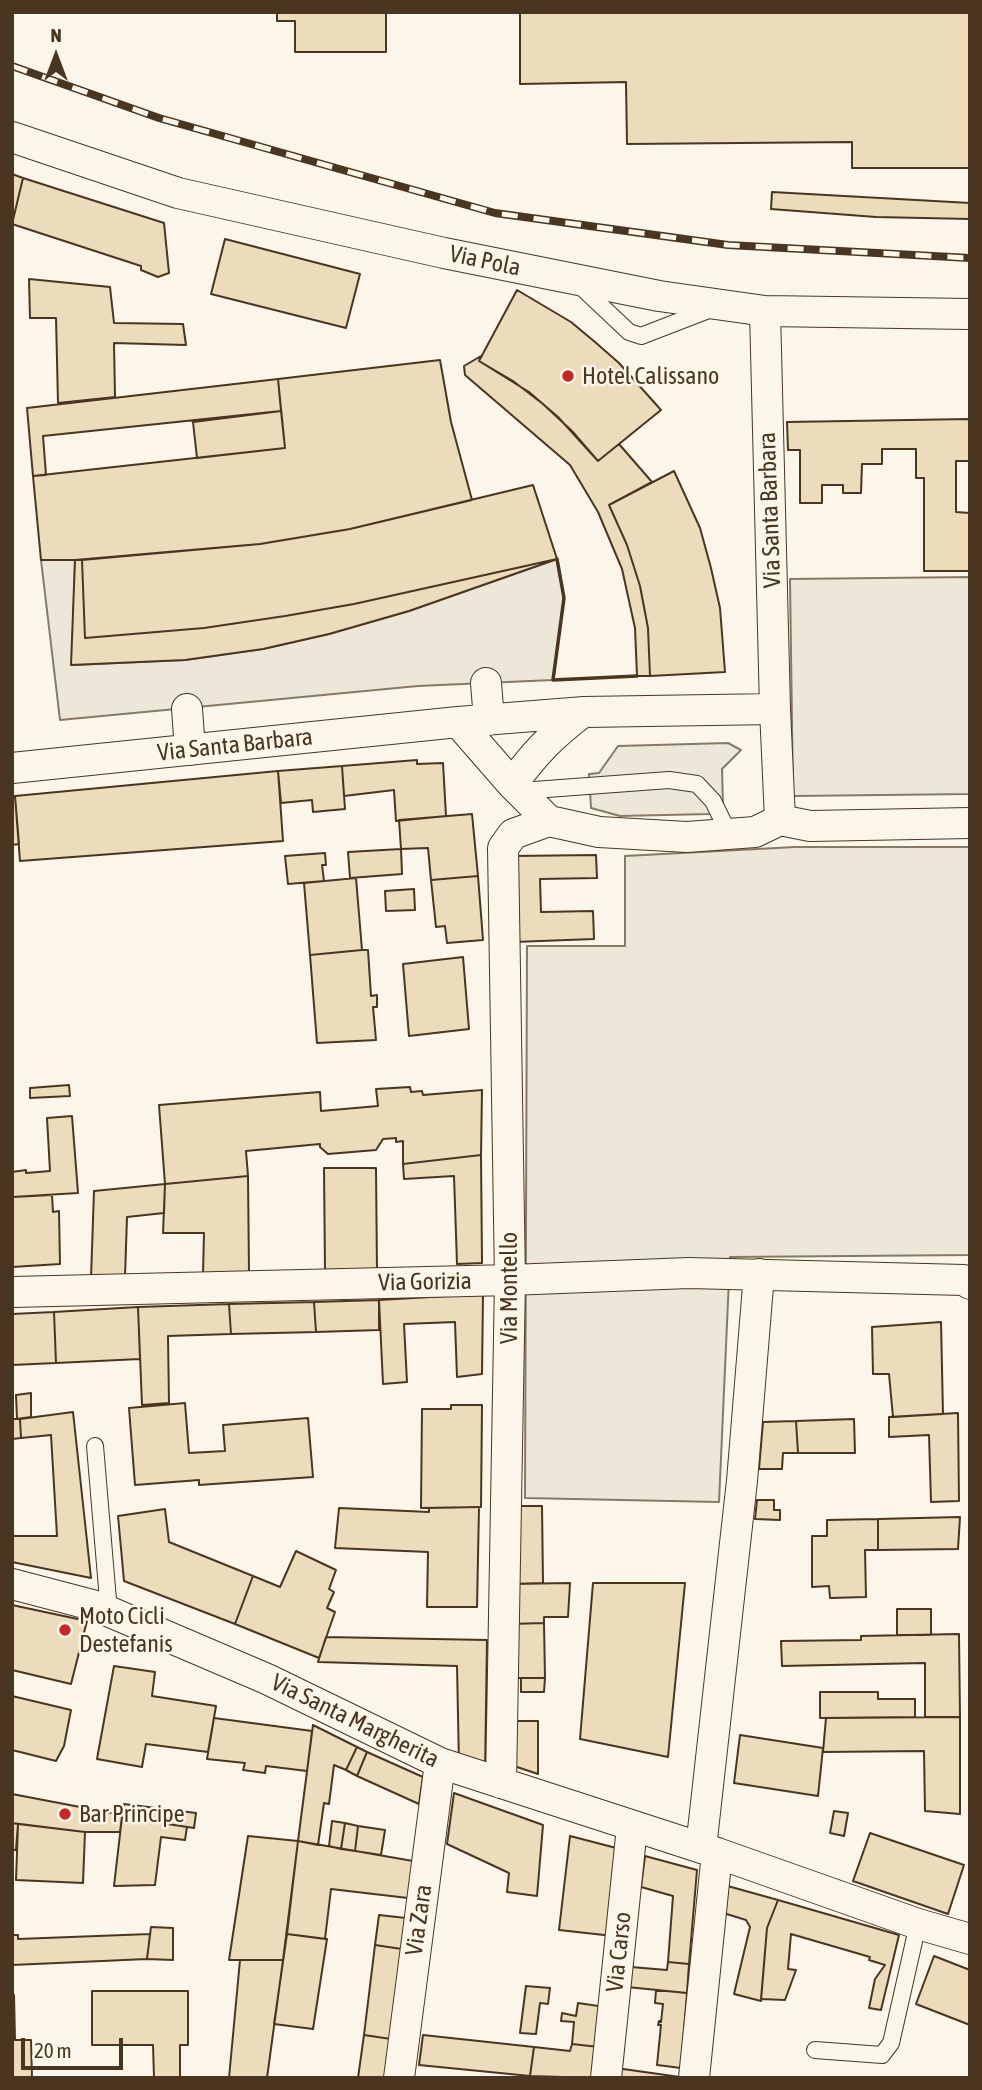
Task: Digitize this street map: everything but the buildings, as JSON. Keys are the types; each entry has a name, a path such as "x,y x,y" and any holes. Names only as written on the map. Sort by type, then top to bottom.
{"street":[{"name":"Via Pola","path":"12,137 178,193 439,252 659,296 765,311 970,314"},
{"name":"Via Santa Barbara","path":"765,311 780,820"},
{"path":"486,683 489,720"},
{"path":"187,709 190,750"},
{"name":"Via Santa Barbara","path":"12,768 458,722 584,712 775,709"},
{"path":"516,788 536,752 584,712"},
{"path":"458,722 549,821 599,832 687,837 755,832 780,820 810,826 970,823"},
{"name":"Via Montello","path":"501,1783 510,1280 503,848 513,834 549,821"},
{"name":"Via Gorizia","path":"12,1293 689,1273 967,1282"},
{"path":"694,2078 709,1851 759,1274"},
{"name":"Via Santa Margherita","path":"12,1584 109,1612 267,1679 440,1763 709,1851 918,1924 970,1939"},
{"name":"Via Zara","path":"398,2078 440,1763"},
{"name":"Via Carso","path":"606,2078 632,1826"}],"lane":[{"path":"572,279 629,332 641,336 722,305"},
{"path":"516,788 669,780 697,784 712,801 729,834"},
{"path":"95,1446 109,1612"},
{"path":"815,2050 882,2055 891,2043 918,1924"}],"shaded area":[{"path":"557,559 564,598 553,680 418,686 60,720 41,560 75,560 72,665 185,660 263,649 329,634 409,611"},
{"path":"970,577 970,794 793,796 790,579"},
{"path":"728,743 741,750 722,769 723,806 710,814 620,816 591,808 589,774 599,773 618,746"},
{"path":"795,847 970,847 970,1255 730,1257 719,1502 525,1498 527,946 625,946 625,856"}],"railway":[{"path":"12,66 159,118 495,213 728,245 970,258"}],"wall":[{"path":"557,559 564,598 553,680 637,676"}],"place":[{"name":"Hotel Calissano","path":"568,376"},
{"name":"Moto Cicli Destefanis","path":"65,1630"},
{"name":"Bar Principe","path":"65,1814"}]}
